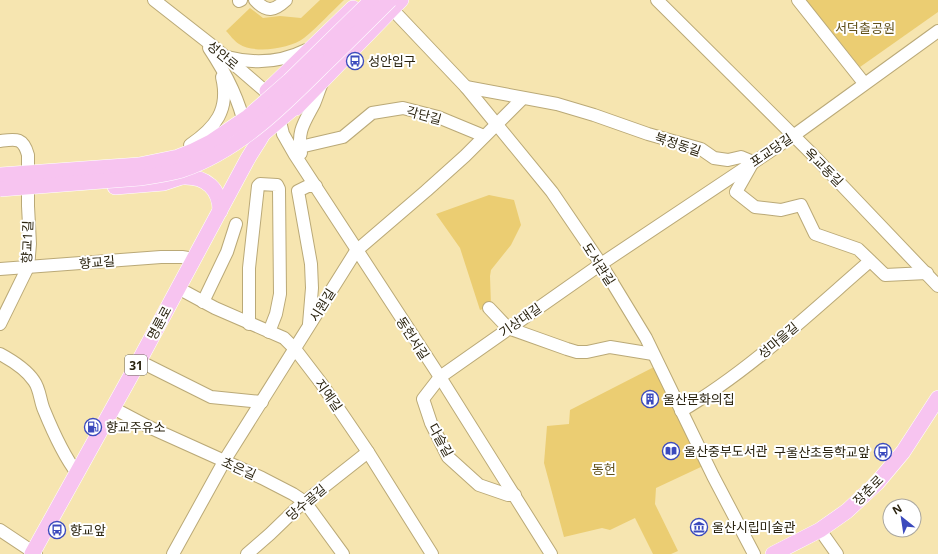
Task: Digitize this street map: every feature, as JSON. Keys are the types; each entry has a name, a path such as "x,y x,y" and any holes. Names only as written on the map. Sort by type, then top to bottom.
{"main road":[{"path":"65,178 158,155 190,145 208,136 269,95 280,80 361,0"},
{"path":"0,190 159,161 188,153 212,142 248,117 266,102 372,0"},
{"path":"0,175 65,178 140,178 162,175 181,170 218,154 245,137 289,100 394,3"},
{"path":"239,176 246,162 394,3"},
{"path":"269,95 270,115 275,130"},
{"path":"65,178 139,186 164,183 183,177 213,164 275,130"},
{"path":"239,176 275,130"},
{"name":"명륜로","path":"34,553 239,176"},
{"path":"183,177 199,178 210,185 216,193 220,211"},
{"name":"장춘로","path":"773,554 820,530 846,511 877,483 903,452 938,398"}],"street":[{"name":"성안로","path":"154,0 197,33 221,58 278,103 292,105 302,101"},
{"path":"255,0 267,9 277,8 286,0"},
{"name":"옥교동길","path":"657,0 829,172 938,286"},
{"path":"798,0 864,83"},
{"name":"도서관길","path":"394,3 466,87 552,192 601,264 646,338 713,476 754,554"},
{"name":"포교당길","path":"601,264 793,136 864,83 938,31"},
{"path":"221,58 244,61 270,61 294,56 314,46"},
{"path":"221,58 226,76 246,127 246,162"},
{"path":"190,145 210,130 216,122 222,107 224,90 221,58"},
{"path":"307,172 302,158 300,131 302,124 315,102 325,77"},
{"name":"북정동길","path":"466,87 557,104 648,134 701,149 714,158 728,160 741,157 752,162"},
{"name":"시원길","path":"173,554 224,461 356,251 426,192 523,98"},
{"name":"각단길","path":"300,146 343,137 372,112 403,108 438,117 484,136"},
{"name":"동헌서길","path":"275,130 307,172 356,251 515,495 551,554"},
{"name":"향교1길","path":"0,141 16,139 22,142 26,148 28,155 30,244 28,267 0,324"},
{"path":"752,162 736,192 754,207 781,210 801,205 815,234 858,249 885,275 926,273"},
{"path":"250,324 249,268 258,186 260,184 277,185 279,189 280,294 276,314 269,332"},
{"path":"308,327 312,288 311,264 298,191 308,186 316,186"},
{"path":"203,302 227,252 236,224"},
{"name":"향교길","path":"0,269 161,257 182,257 194,259"},
{"name":"성마을길","path":"681,411 701,400 758,357 870,261"},
{"name":"기상대길","path":"440,378 508,328 601,264"},
{"name":"지예길","path":"178,288 203,302 284,338 295,349 321,383 368,452 432,554"},
{"path":"490,308 508,328 577,352 587,352 610,347 653,354"},
{"path":"0,354 26,371 35,383 44,410 70,464 77,473"},
{"path":"139,361 210,397 262,402"},
{"name":"다슬길","path":"440,378 423,398 431,423 448,458 479,485 508,495 515,495"},
{"name":"초은길","path":"113,408 149,427 293,494 305,502 343,554"},
{"name":"당수골길","path":"247,554 305,502 368,452"},
{"path":"0,530 34,553"},
{"path":"820,530 837,554"}],"green space":[{"path":"320,0 344,0 309,34 298,42 290,45 272,49 254,49 239,44 226,31 250,8 263,18 280,16 301,18"},
{"name":"서덕출공원","path":"806,0 938,0 938,12 860,67"},
{"path":"489,195 514,200 521,225 511,245 491,270 491,306 480,310 460,248 436,214"},
{"name":"동헌","path":"654,367 703,466 656,488 655,504 678,551 671,554 653,554 635,518 610,530 602,528 564,537 544,463 547,426 569,424 570,410"}],"place":[{"name":"성안입구","path":"355,61"},
{"name":"울산문화의집","path":"650,399"},
{"name":"향교주유소","path":"93,427"},
{"name":"울산중부도서관","path":"671,451"},
{"name":"구울산초등학교앞","path":"883,452"},
{"name":"울산시립미술관","path":"699,527"},
{"name":"향교앞","path":"57,530"}]}
